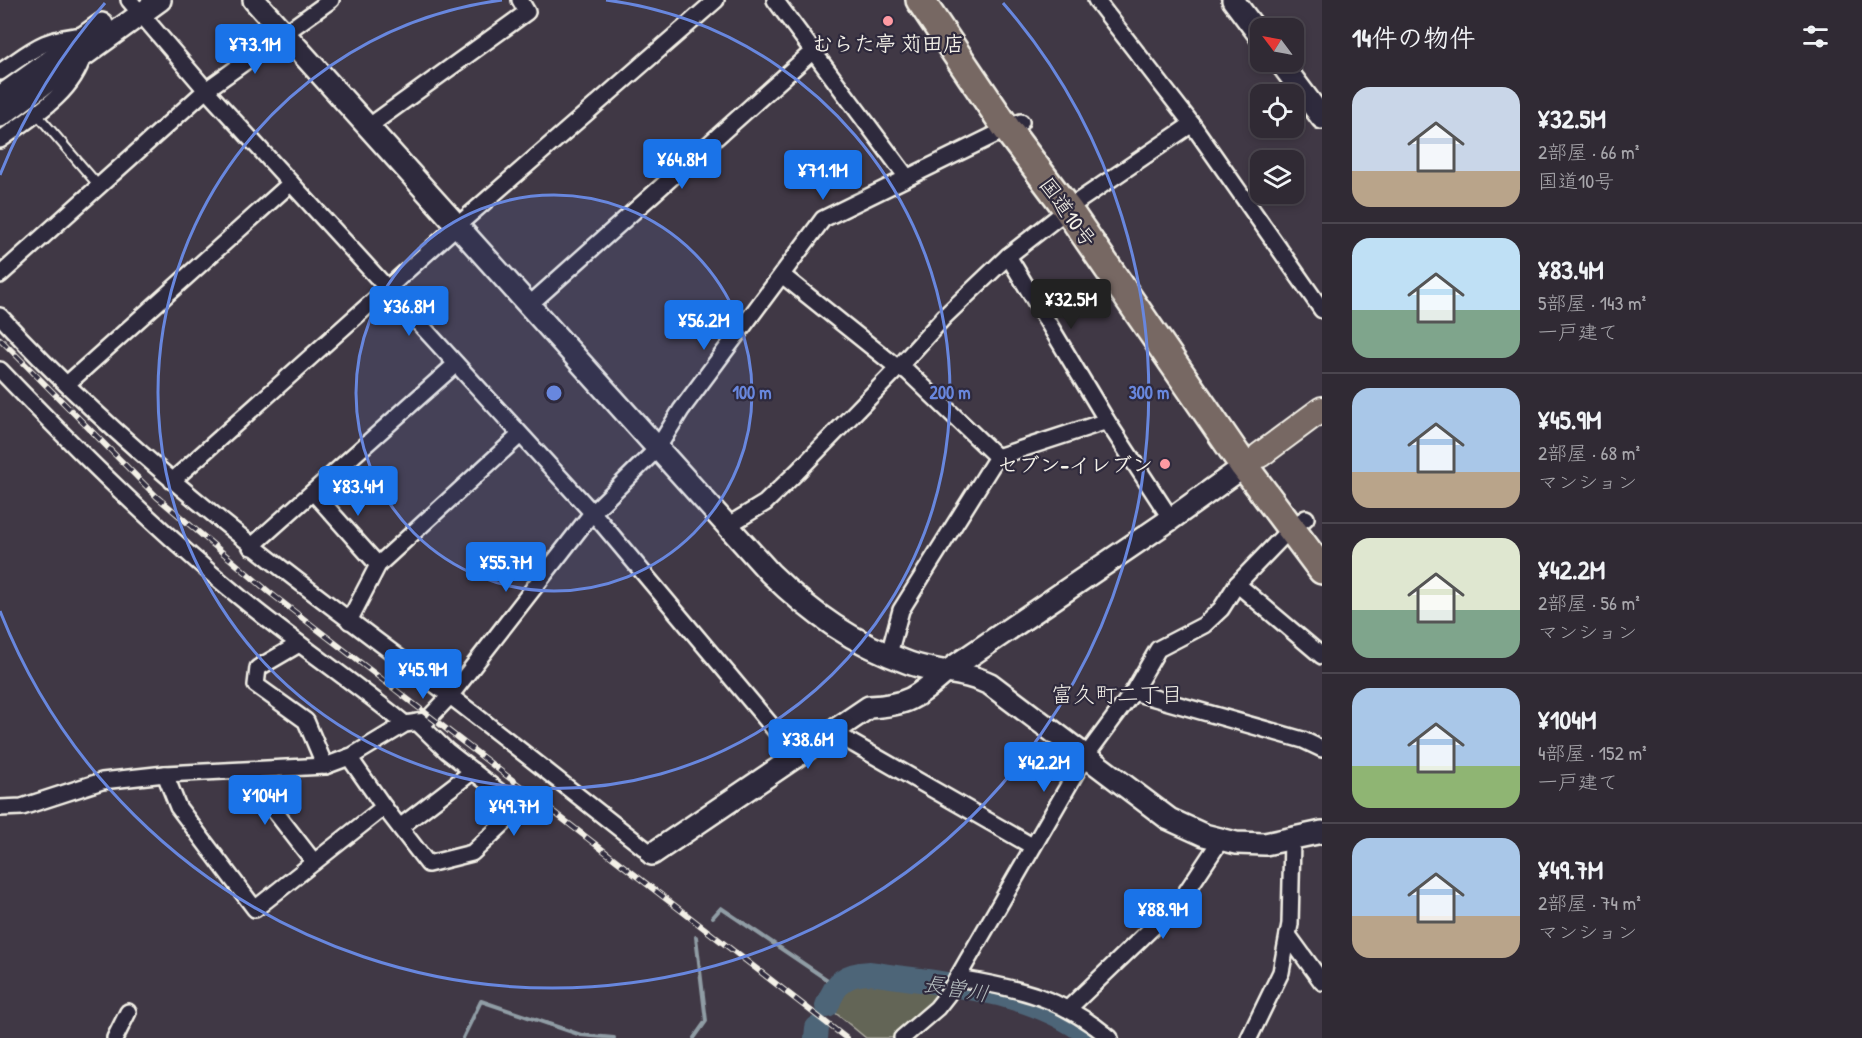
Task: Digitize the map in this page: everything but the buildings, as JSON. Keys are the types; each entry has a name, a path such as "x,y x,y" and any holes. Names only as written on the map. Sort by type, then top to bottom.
{"highway":[{"name":"国道10号","path":"920,0 1072,206 1299,523 1322,570"},
{"name":"国道10号","path":"932,0 1014,126"},
{"name":"国道10号","path":"1299,523 1322,542"}],"main road":[{"path":"1252,460 1322,409"}],"street":[{"path":"0,116 134,4 160,0"},
{"path":"254,0 727,526 806,607 837,628 911,664 972,676 990,684 1169,819 1220,841 1265,844 1322,832"},
{"path":"0,276 206,90 331,0"},
{"path":"368,127 527,12 520,0"},
{"path":"172,481 386,288 716,0"},
{"path":"775,0 906,177"},
{"path":"1096,0 1192,124 1322,310"},
{"path":"1233,0 1250,23"},
{"path":"134,4 206,90 592,513 796,755"},
{"path":"0,72 40,44 58,37 84,45"},
{"path":"0,97 84,45"},
{"path":"0,140 67,88 79,68 84,45"},
{"path":"529,305 813,51"},
{"path":"1288,72 1322,118"},
{"path":"727,526 765,503 898,368 945,316 1008,256 1072,206 1192,124"},
{"path":"0,808 22,807 93,782 165,774 325,766 350,757 411,723 426,721 450,696 592,513 657,448 681,410 823,219 1014,126"},
{"path":"67,384 291,183"},
{"path":"1008,256 1107,421 1171,519"},
{"path":"782,275 898,368 907,371 997,457"},
{"path":"0,316 67,384 172,481 251,547 450,696 652,854 869,707 898,705 921,694 946,672 1171,519 1252,460"},
{"path":"251,547 456,364"},
{"path":"0,370 70,442 171,537 299,644 411,723 520,808 472,853 428,864 384,807 350,757"},
{"path":"889,654 901,610 997,457 1107,421"},
{"path":"349,621 378,565 520,435"},
{"path":"313,492 378,565"},
{"path":"902,1038 938,1008 1085,756 1133,692 1158,649 1204,625 1221,609 1237,584 1299,523"},
{"path":"1237,584 1322,656"},
{"path":"299,644 258,669 256,685 306,721 325,766"},
{"path":"1133,692 1303,740 1322,749"},
{"path":"831,731 1032,846"},
{"path":"250,771 256,787 314,862"},
{"path":"400,827 473,771"},
{"path":"165,774 178,807 255,909 384,807"},
{"path":"1249,1038 1281,972 1288,935 1292,840"},
{"path":"1068,1008 1181,900 1220,841"},
{"path":"1288,935 1322,982"},
{"path":"953,984 1023,989 1068,1008 1110,1038"},
{"path":"115,1038 128,1012"}],"lane":[{"path":"36,113 99,186"}],"green space":[{"path":"870,973 952,986 902,1038 866,1038 827,1006 841,980 852,975"}],"waterway":[{"path":"713,917 721,908 835,985"},
{"path":"694,1038 706,1021 696,937"},
{"name":"長曽川","path":"827,1006 842,981 854,975 870,973 986,991 1015,999 1043,1008 1069,1021 1093,1038"},
{"path":"463,1038 481,1001 581,1035 614,1038"},
{"name":"長曽川","path":"816,1038 817,1028"}],"railway":[{"path":"0,339 157,497 269,592 846,1038"}],"place":[{"name":"むらた亭 苅田店","path":"888,21"},
{"name":"セブン-イレブン","path":"1165,464"}],"district":[{"name":"富久町二丁目","path":"1117,694"}]}
